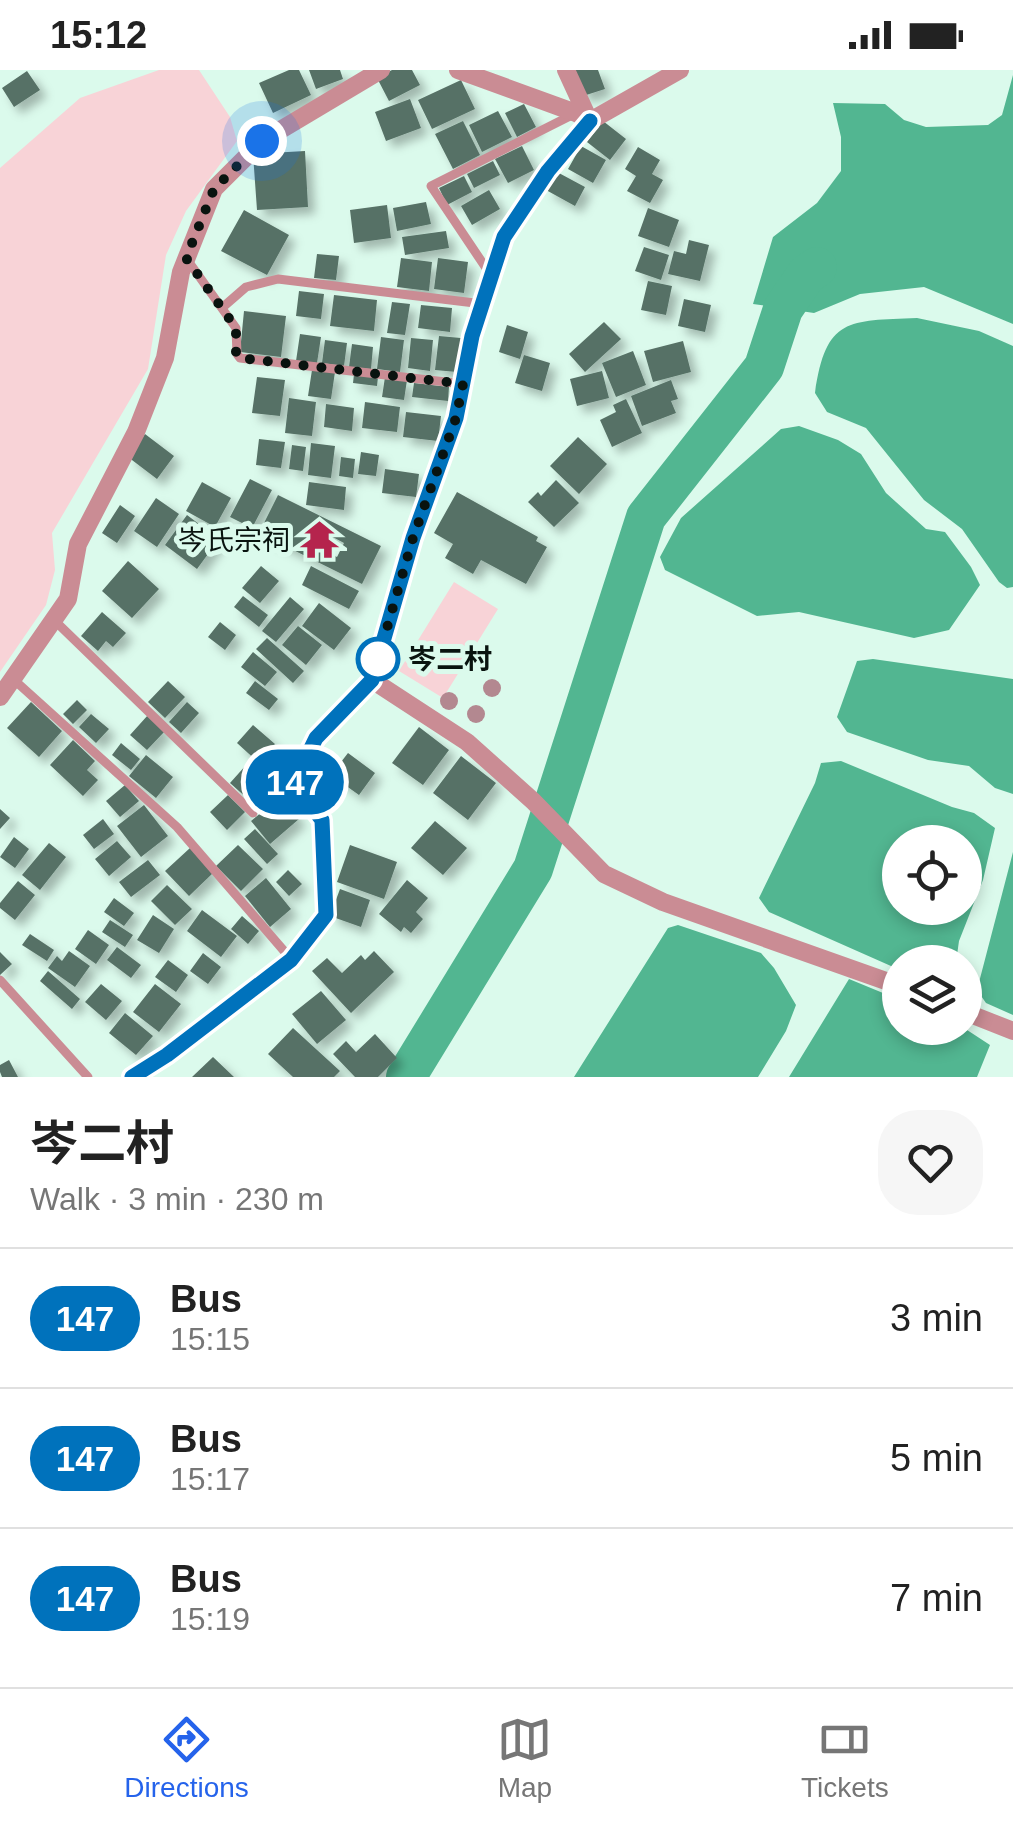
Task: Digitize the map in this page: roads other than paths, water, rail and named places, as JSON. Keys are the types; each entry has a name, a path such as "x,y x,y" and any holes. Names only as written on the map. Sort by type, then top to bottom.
{"street":[{"path":"0,697 68,600 78,544 136,432 165,358 186,258 214,189 262,141 381,70"},
{"path":"458,70 583,117"},
{"path":"566,70 583,117"},
{"path":"132,1077 167,1055 291,960 326,915 322,820 294,783 316,738 372,680 413,538 456,418 472,336 504,237 583,117 680,70"},
{"path":"372,680 467,742 534,800 604,874 663,902 882,980"},
{"path":"982,1019 1013,1031"}],"lane":[{"path":"492,276 430,186 583,117"},
{"path":"186,258 236,328 236,354 240,358 463,384"},
{"path":"223,308 246,288 278,279 482,304"},
{"path":"54,620 253,813"},
{"path":"12,678 177,827 291,960"},
{"path":"0,980 88,1077"}],"waterway":[{"path":"406,1077 533,869 646,517 764,367 783,309 806,275 817,267"}],"place":[{"name":"岑氏宗祠","path":"320,540"},
{"name":"岑二村","path":"378,659"}]}
